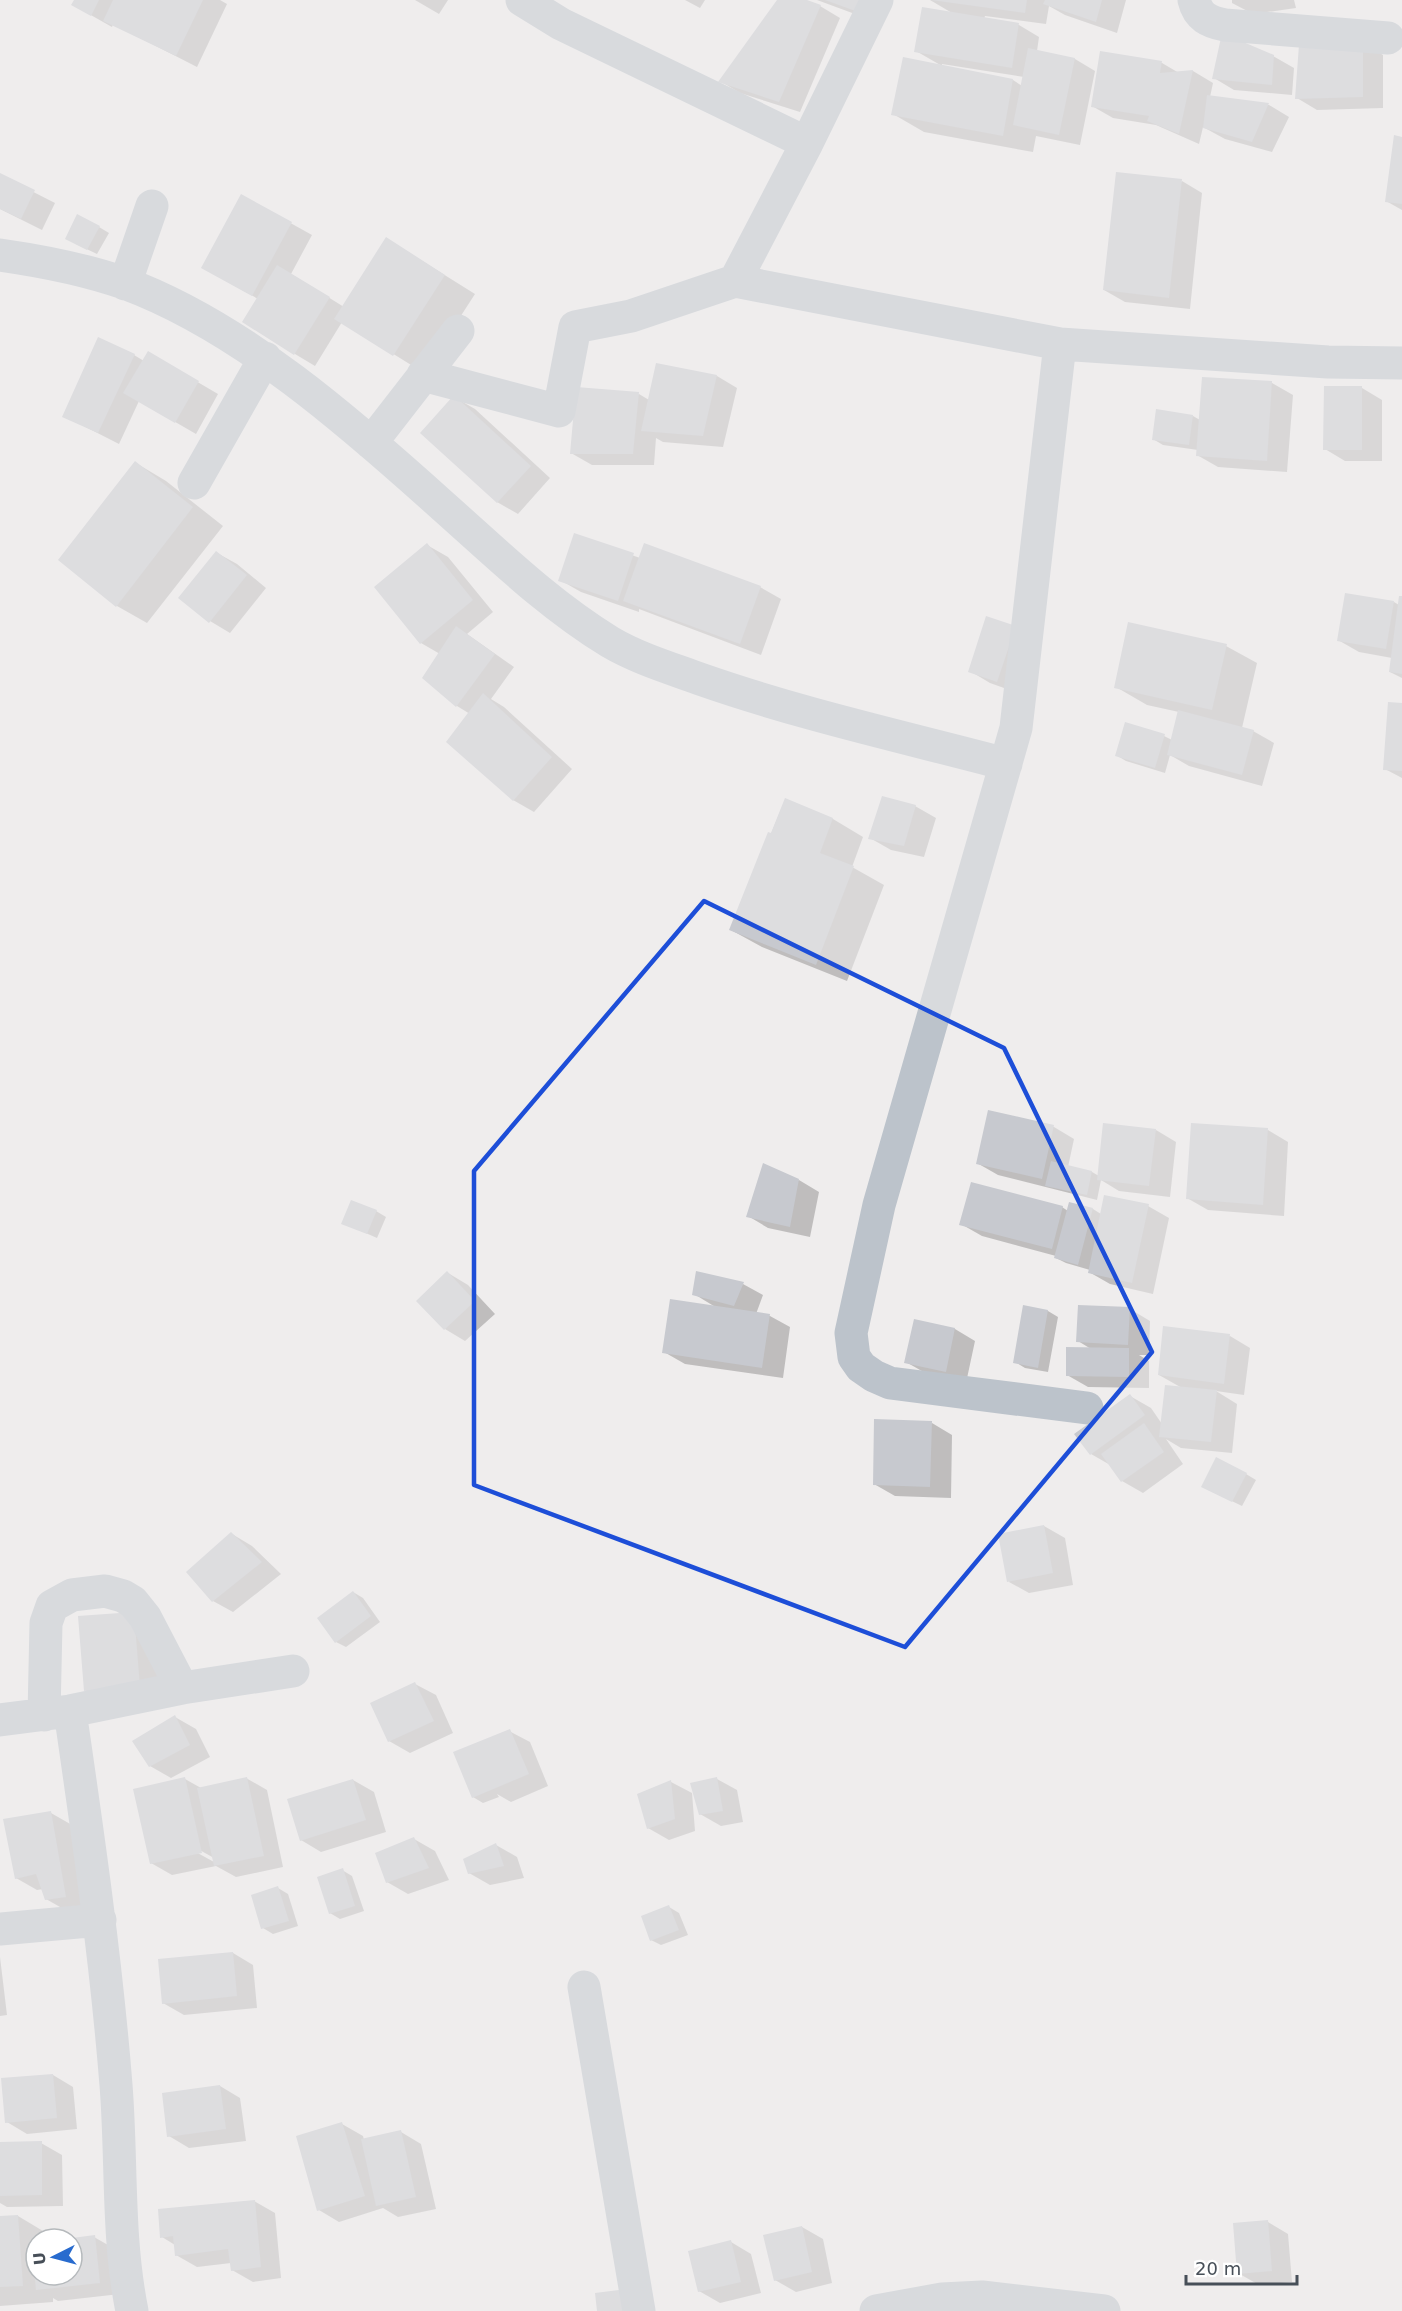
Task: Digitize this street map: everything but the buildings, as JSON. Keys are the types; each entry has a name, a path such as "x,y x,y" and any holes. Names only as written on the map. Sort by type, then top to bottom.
{"street":[{"path":"522,0 561,24 807,143"},
{"path":"735,281 807,143 877,0"},
{"path":"1194,0 1198,12 1204,18 1225,25 1388,38"},
{"path":"125,284 152,206"},
{"path":"0,255 39,261 125,284 180,309 265,358 371,443 567,615 613,644 745,695 1006,764"},
{"path":"423,375 559,411 575,327 631,316 735,281 1060,344 1328,362 1402,363"},
{"path":"371,443 458,331"},
{"path":"1060,344 1016,728 879,1205 851,1333 854,1357 861,1367 890,1383 1087,1408"},
{"path":"194,483 265,358"},
{"path":"132,2311 125,2260 117,2086 100,1920 57,1713 46,1623 52,1606 72,1595 105,1591 133,1602 145,1617 182,1688"},
{"path":"0,1720 57,1713 182,1688 293,1671"},
{"path":"0,1929 100,1920"},
{"path":"584,1987 639,2311"},
{"path":"876,2311 942,2299 982,2297 1104,2311"}],"highlighted area":[{"path":"704,901 1004,1048 1152,1352 905,1647 474,1485 474,1171"}]}
